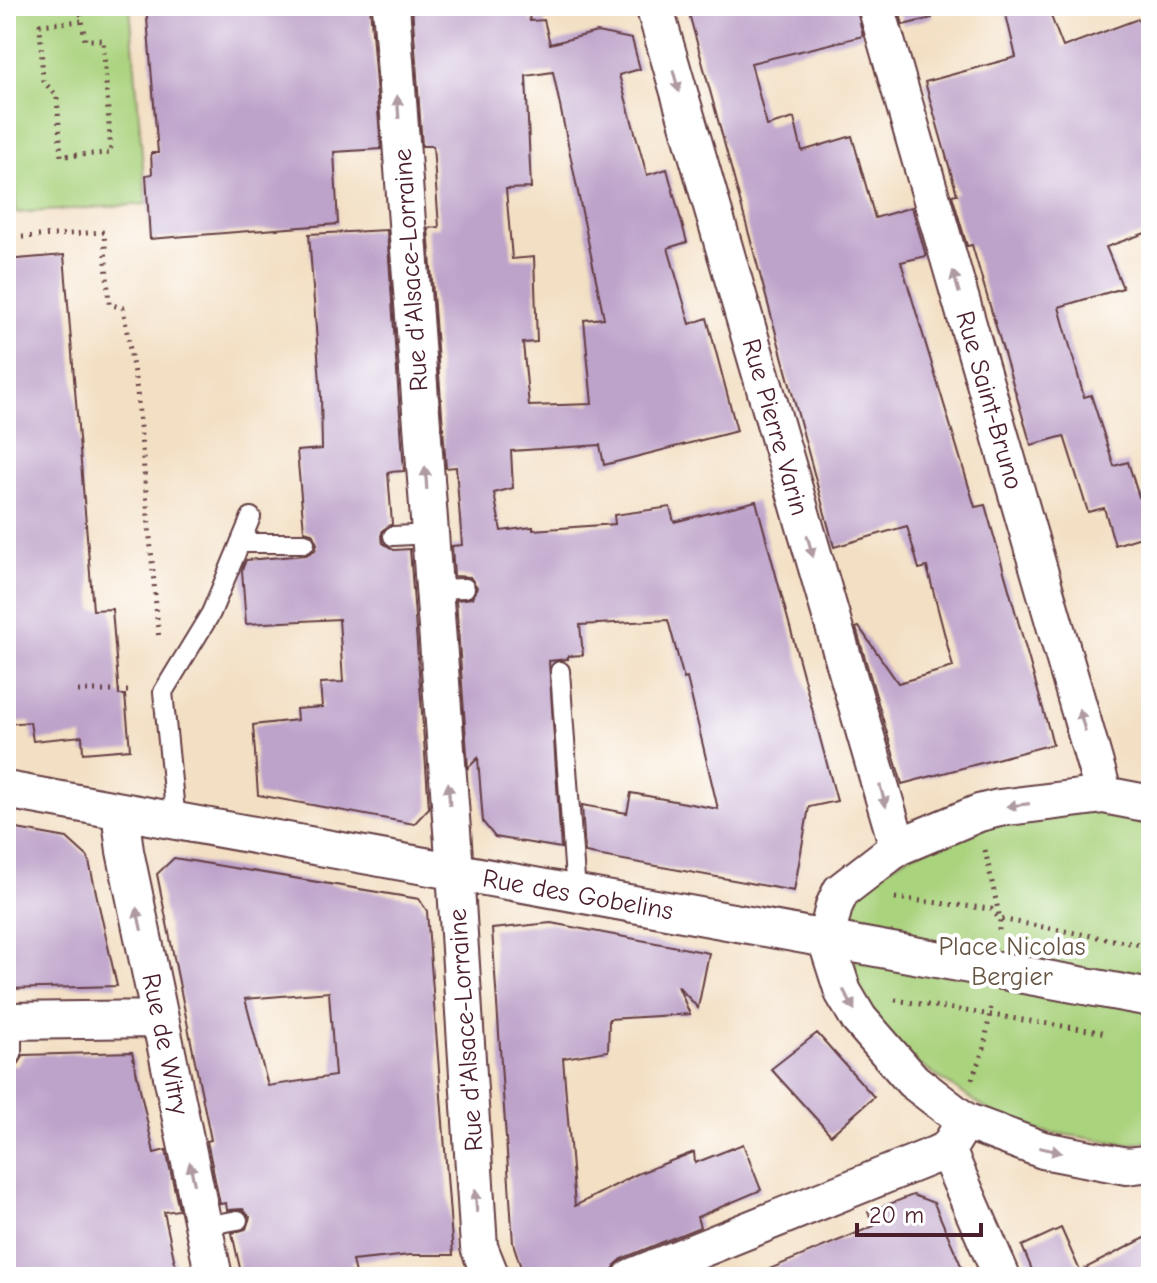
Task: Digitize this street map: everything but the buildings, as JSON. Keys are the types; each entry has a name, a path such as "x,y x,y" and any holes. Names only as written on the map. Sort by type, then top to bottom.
{"street":[{"name":"Rue d'Alsace-Lorraine","path":"391,6 430,534 450,588 455,871 479,1247 491,1277"},
{"name":"Rue Pierre Varin","path":"654,6 898,847"},
{"name":"Rue Saint-Bruno","path":"876,6 1104,795"},
{"name":"Rue des Gobelins","path":"6,790 1151,998"},
{"path":"1002,1277 962,1132 859,1019 843,992 826,939 834,906 841,891 898,847 979,813 1104,795 1151,804"},
{"name":"Rue de Witry","path":"120,811 125,851 160,1019 221,1223 214,1277"},
{"path":"10,1032 160,1019"},
{"path":"632,1277 962,1132 1127,1166 1151,1163"}],"lane":[{"path":"176,821 163,692 211,613 251,517"},
{"path":"393,536 430,534"},
{"path":"240,543 305,543"},
{"path":"560,671 576,893"}],"path":[{"path":"80,6 85,40 103,40 111,153 61,156 57,96 43,81 40,25 81,21"},
{"path":"6,238 104,232 109,304 123,308 137,391 163,692 78,691"},
{"path":"962,1132 966,1094 984,1048 990,1015 1000,919 979,813"},
{"path":"890,898 991,909 1000,919 1151,947"},
{"path":"843,992 1122,1036"}],"green space":[{"path":"130,6 146,204 16,213 6,38 15,37 12,8"},
{"name":"Place Nicolas Bergier","path":"1095,807 1151,818 1151,1141 1128,1144 1014,1127 914,1061 884,1028 855,984 854,890 906,857 998,819"}]}
